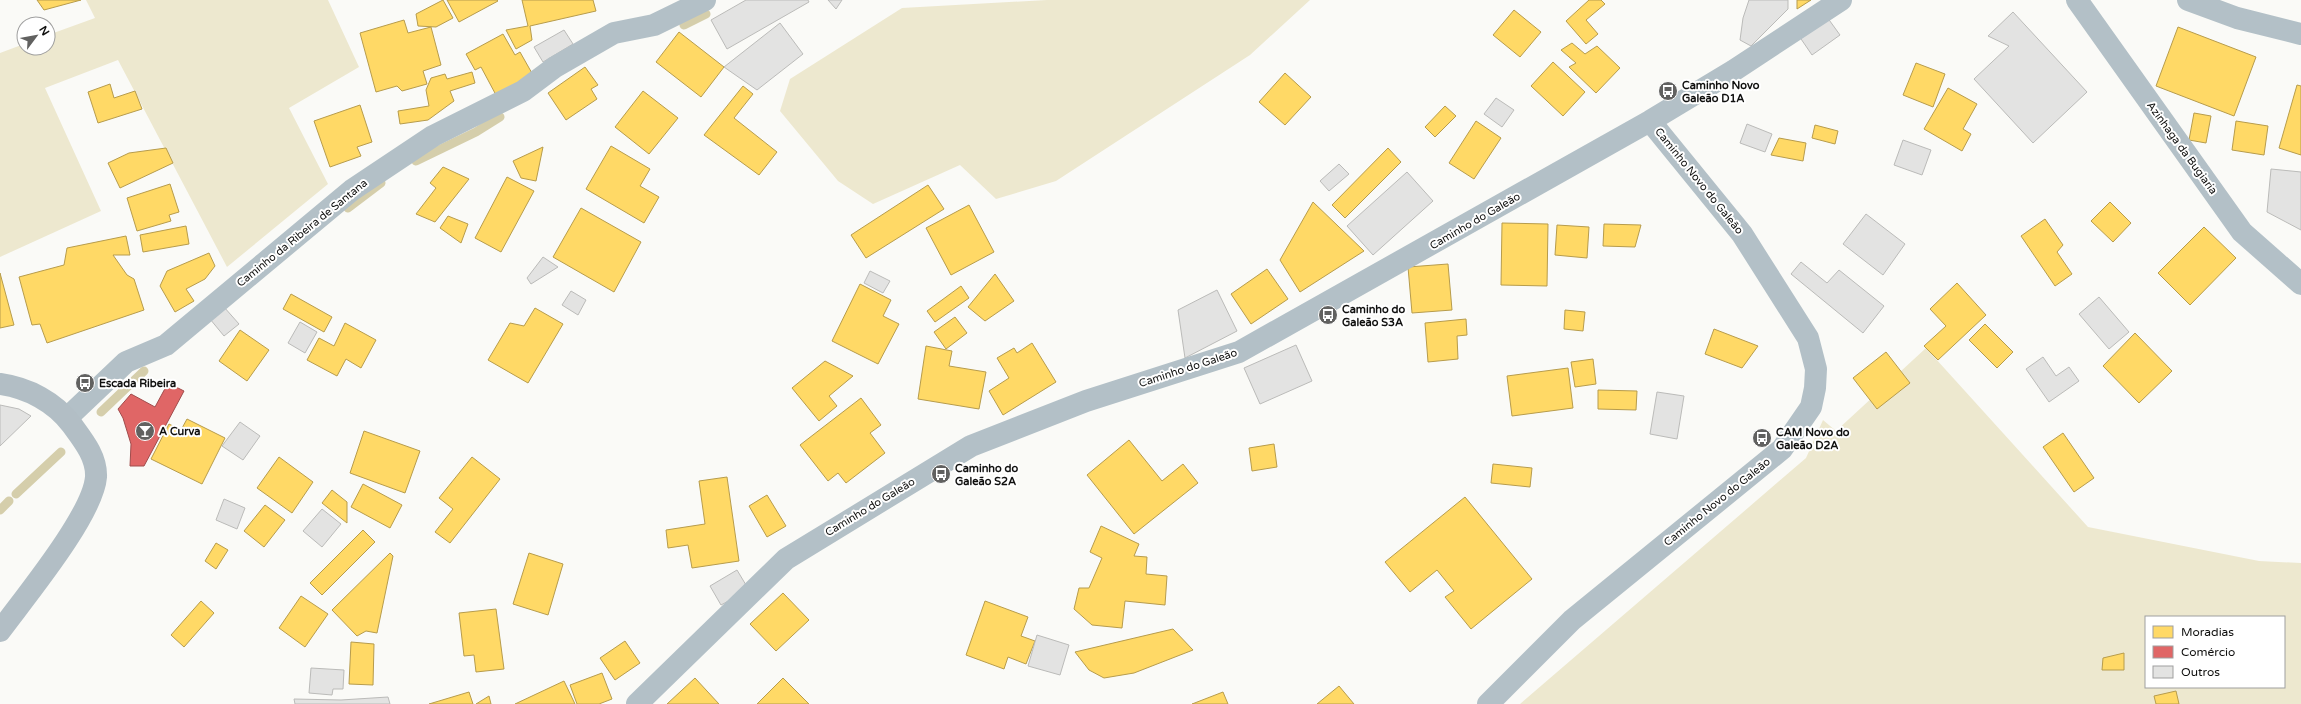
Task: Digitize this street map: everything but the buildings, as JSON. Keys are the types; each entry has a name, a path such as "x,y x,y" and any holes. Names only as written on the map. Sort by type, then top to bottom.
{"main road":[{"path":"0,384 27,390 43,399 67,418 87,446 94,462 96,476 94,491 77,523 0,631"}],"street":[{"name":"Caminho da Ribeira de Santana","path":"67,418 126,362 166,345 352,190 433,136 523,91 555,67 614,33 654,25 705,0"},
{"name":"Caminho do Galeão","path":"637,704 786,558 971,446 1086,401 1239,352 1650,121 1733,71 1841,0"},
{"name":"Azinhaga da Bugiaria","path":"2077,0 2242,232 2301,284"},
{"path":"2188,0 2237,18 2301,34"},
{"name":"Caminho Novo do Galeão","path":"1488,704 1572,620 1782,449 1811,407 1815,388 1816,369 1808,338 1742,234 1650,121"}],"shaded area":[{"path":"86,0 328,0 359,67 289,108 328,184 227,267 118,60 45,88 101,211 0,257 0,53 16,47 16,56 56,56 56,32 95,18"},
{"path":"1047,0 1310,0 1250,55 1056,181 996,199 960,165 873,204 838,181 780,111 790,79 902,8"},
{"path":"1926,348 2088,527 2259,561 2301,563 2301,704 1520,704 1806,458 1823,420 1836,431"}],"waterway":[{"path":"684,25 706,14"},
{"path":"416,161 476,132 500,117"},
{"path":"348,208 381,183"},
{"path":"101,412 144,371"},
{"path":"16,494 61,452"},
{"path":"0,510 9,501"}],"place":[{"name":"Caminho Novo Galeão D1A","path":"1668,91"},
{"name":"Caminho do Galeão S3A","path":"1328,315"},
{"name":"Escada Ribeira","path":"85,383"},
{"name":"A Curva","path":"145,431"},
{"name":"CAM Novo do Galeão D2A","path":"1762,438"},
{"name":"Caminho do Galeão S2A","path":"941,474"}]}
